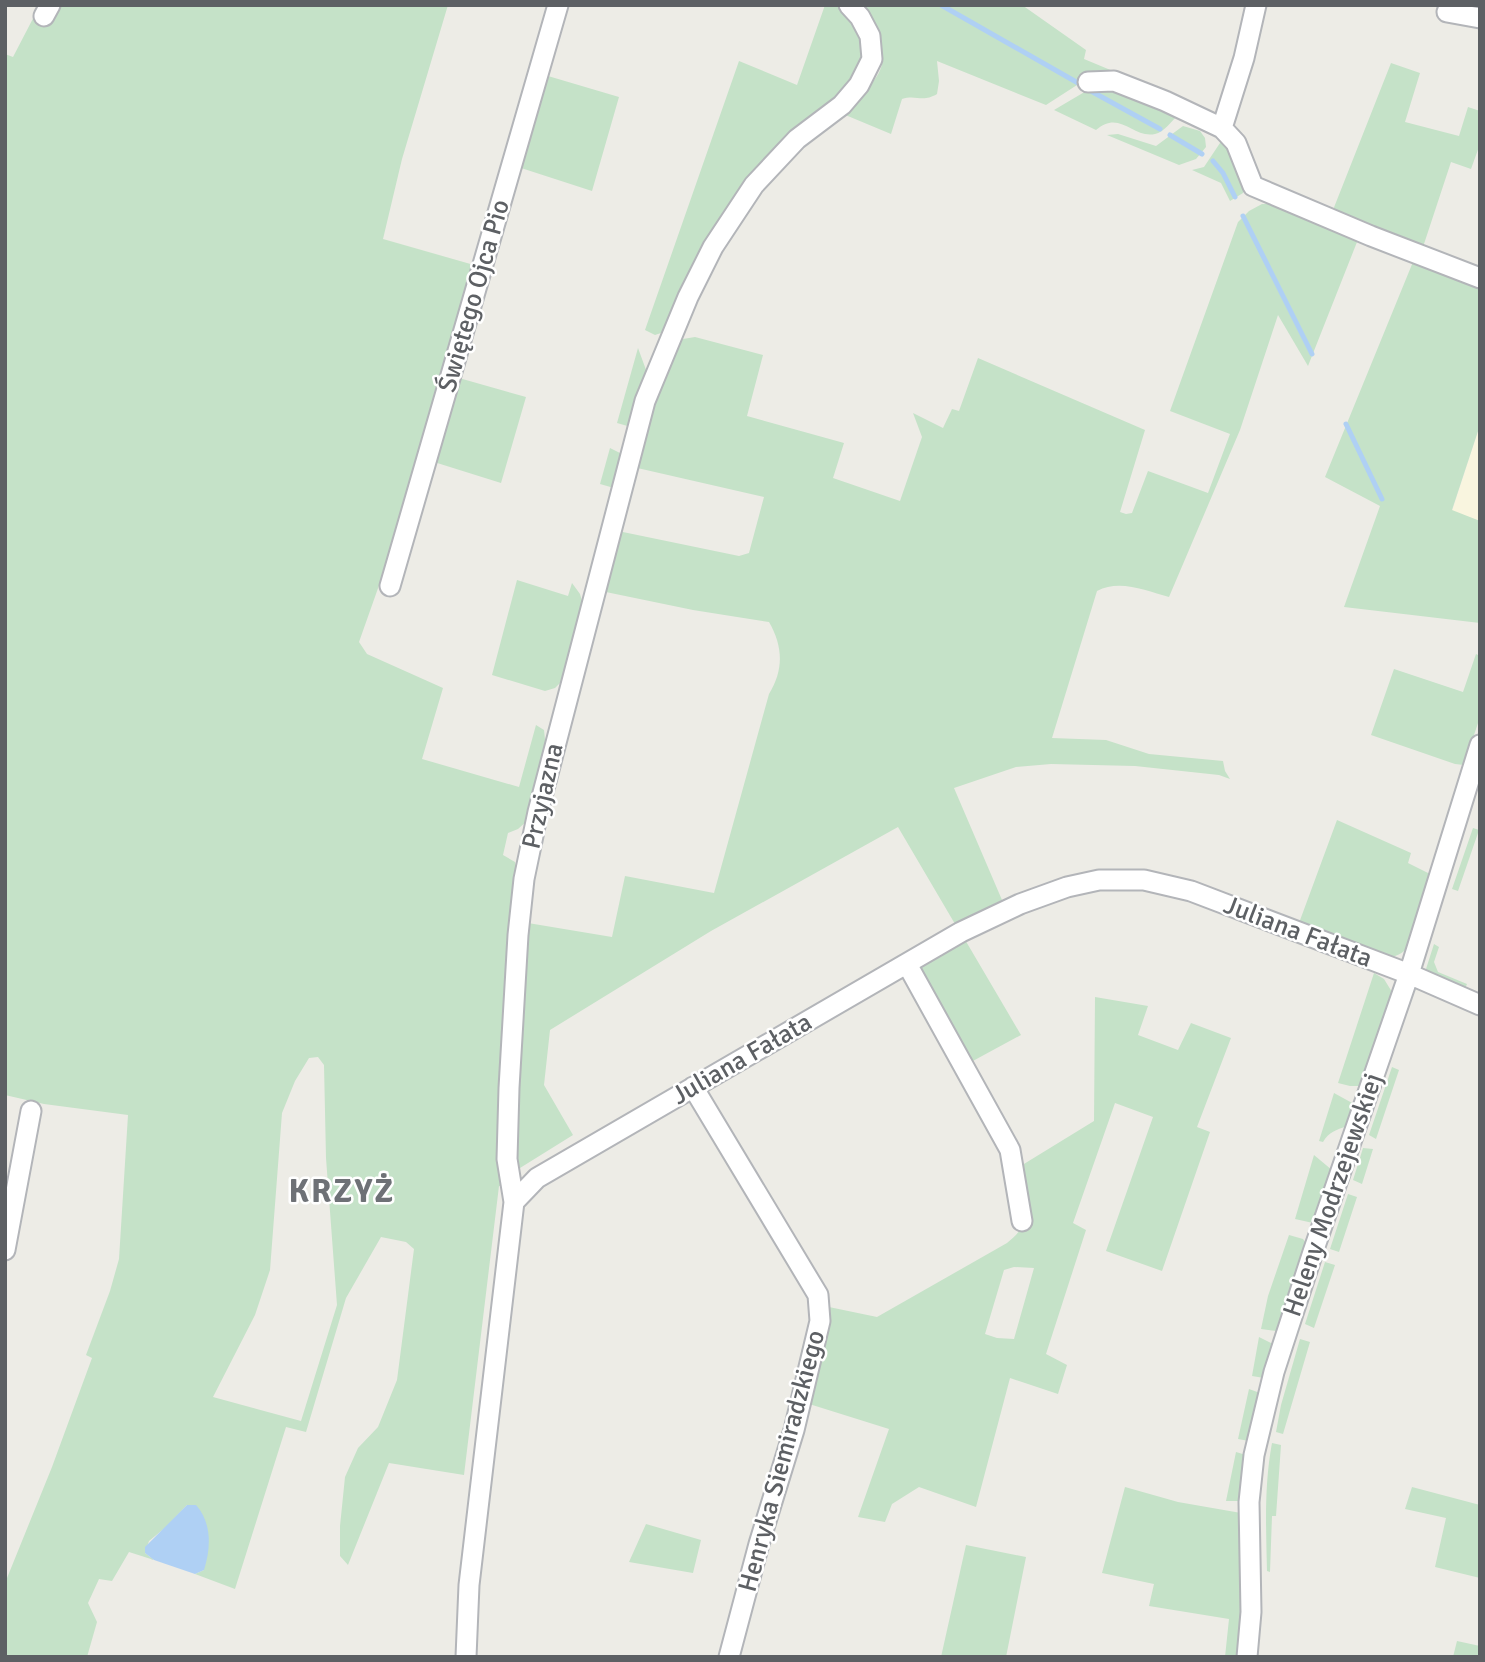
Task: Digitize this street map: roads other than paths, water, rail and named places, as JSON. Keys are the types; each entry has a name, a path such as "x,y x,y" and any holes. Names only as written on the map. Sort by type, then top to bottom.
{"street":[{"name":"Świętego Ojca Pio","path":"390,586 558,5"},
{"name":"Przyjazna","path":"514,1202 508,1159 509,1088 524,879 548,771 645,401 688,297 713,247 754,185 797,139 842,106 859,85 872,59 870,36 860,17 849,5"},
{"path":"1222,128 1244,58 1256,5"},
{"path":"1447,12 1480,18"},
{"path":"1088,82 1114,81 1222,128 1236,143 1252,186 1480,278"},
{"name":"Heleny Modrzejewskiej","path":"1247,1657 1251,1612 1249,1502 1254,1455 1274,1372 1409,975 1480,745"},
{"name":"Juliana Fałata","path":"514,1202 537,1178 951,937 1020,904 1067,887 1099,880 1143,880 1191,891 1480,1005"},
{"path":"906,964 1010,1150 1022,1221"},
{"name":"Henryka Siemiradzkiego","path":"693,1087 818,1295 820,1321 794,1430 759,1544 729,1657"},
{"path":"5,1250 31,1111"},
{"path":"466,1657 470,1585 514,1202"}],"water":[{"path":"187,1505 196,1505 201,1512 209,1536 204,1570 195,1574 154,1560 145,1553 145,1547"}],"waterway":[{"path":"941,5 1078,83"},
{"path":"1089,90 1160,129"},
{"path":"1170,135 1202,154"},
{"path":"1213,161 1223,173 1235,197"},
{"path":"1243,216 1312,354"},
{"path":"1346,424 1382,499"}],"district":[{"name":"KRZYŻ","path":"342,1191"}]}
